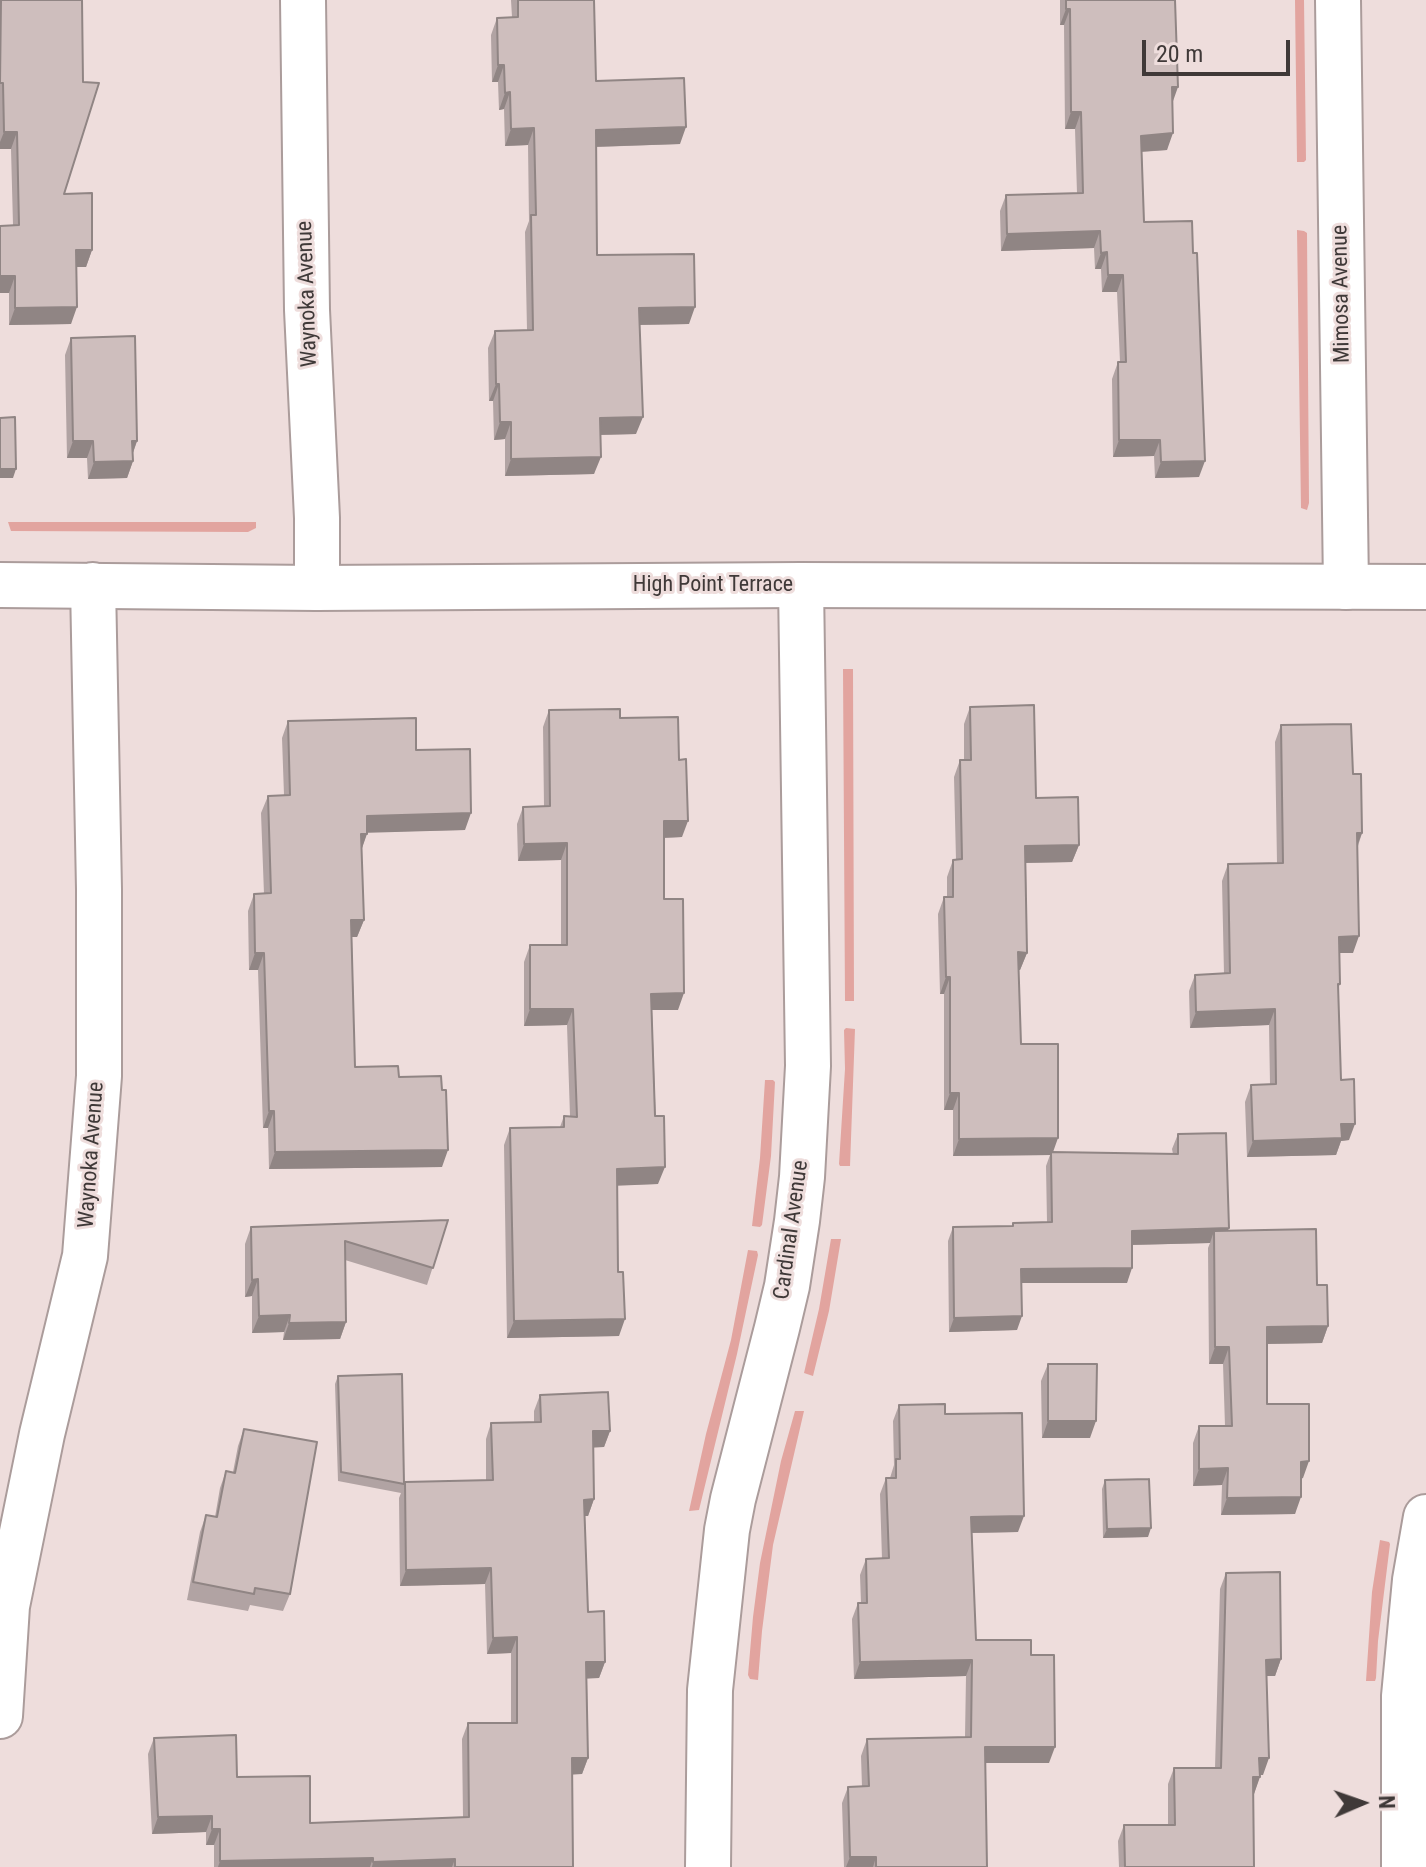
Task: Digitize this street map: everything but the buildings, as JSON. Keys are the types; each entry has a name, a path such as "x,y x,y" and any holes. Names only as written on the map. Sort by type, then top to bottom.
{"street":[{"name":"Waynoka Avenue","path":"303,0 307,310 317,518 317,588"},
{"name":"Mimosa Avenue","path":"1338,0 1346,587"},
{"name":"High Point Terrace","path":"0,585 317,588 801,585 1426,587"},
{"name":"Waynoka Avenue","path":"0,1716 7,1606 42,1434 85,1256 99,1076 93,585"},
{"name":"Cardinal Avenue","path":"708,1867 710,1690 727,1530 787,1286 802,1177 808,1041 801,585"},
{"path":"1404,1867 1404,1696 1415,1580 1426,1517"}],"shaded area":[{"path":"1295,0 1304,0 1304,162 1297,162"},
{"path":"1297,230 1307,233 1307,510 1301,508"},
{"path":"8,522 256,522 256,528 248,532 11,531"},
{"path":"843,669 853,669 854,1001 845,1001"},
{"path":"855,1029 850,1166 840,1166 844,1030"},
{"path":"765,1080 775,1082 771,1156 760,1227 752,1226"},
{"path":"831,1239 841,1239 829,1311 813,1376 804,1373"},
{"path":"748,1250 757,1251 758,1255 737,1354 699,1510 689,1511 731,1340"},
{"path":"795,1411 804,1411 773,1545 758,1680 750,1679 760,1563 781,1461"},
{"path":"1380,1540 1390,1544 1376,1678 1375,1681 1366,1681 1372,1592"}]}
